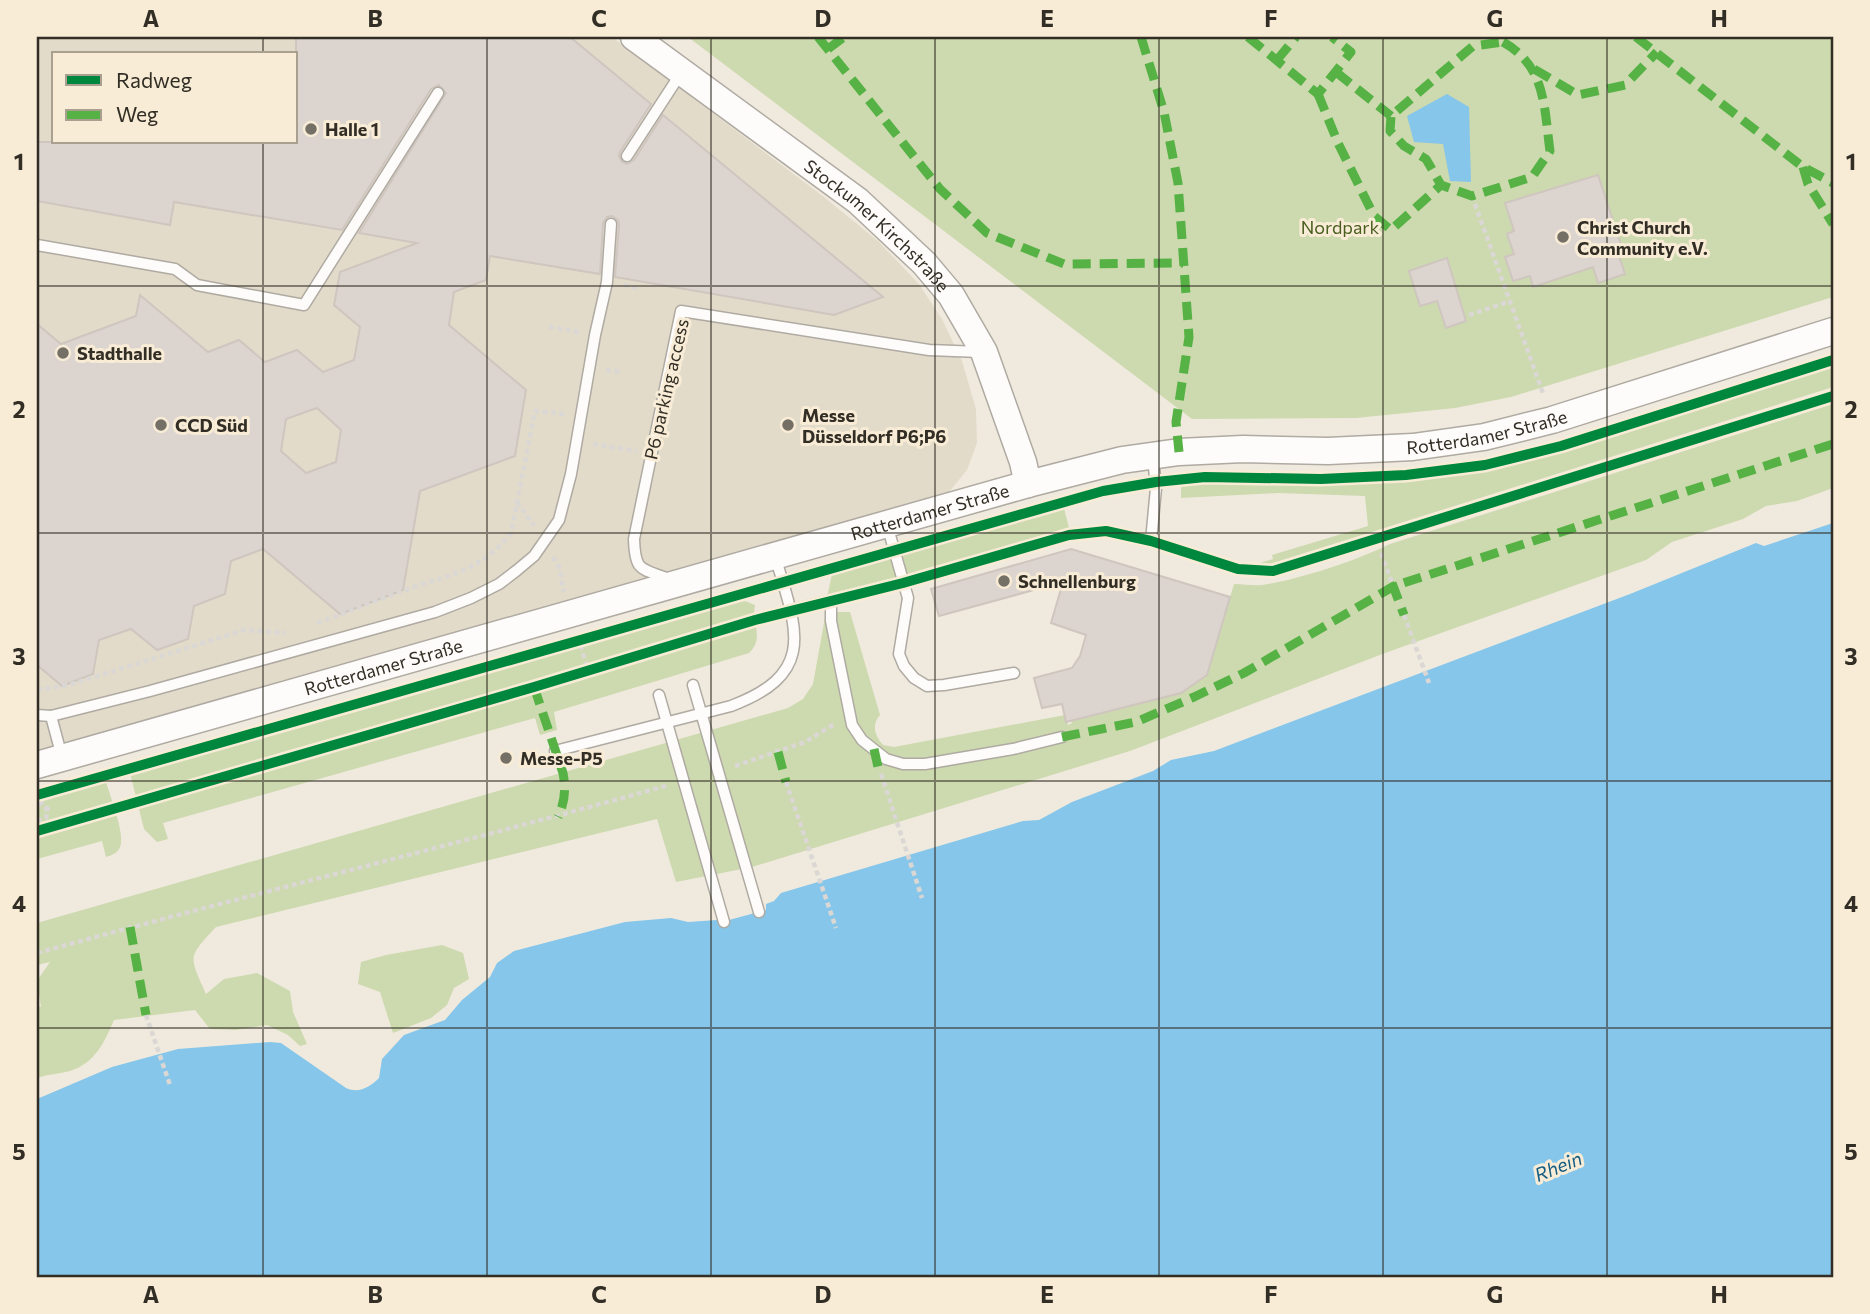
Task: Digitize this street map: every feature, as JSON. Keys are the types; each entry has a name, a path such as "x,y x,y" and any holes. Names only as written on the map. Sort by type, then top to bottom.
{"street":[{"name":"Stockumer Kirchstraße","path":"634,37 858,201 904,243 951,295 984,352 1023,462 1028,484"},
{"name":"Rotterdamer Straße","path":"37,765 366,674 1028,484 1122,460 1199,450 1328,451 1413,447 1484,437 1552,420 1833,331"}],"lane":[{"path":"628,156 681,73"},
{"path":"37,245 175,269 197,285 304,305 438,93"},
{"path":"37,715 51,716 150,691 435,611 499,584 534,556 559,520 571,474 607,282 611,224"},
{"name":"P6 parking access","path":"677,583 640,568 635,561 634,539 681,311 929,350 984,352"},
{"path":"1151,541 1156,488 1153,455"},
{"path":"887,525 908,598 900,654 904,666 914,678 927,686 1014,673"},
{"path":"791,610 903,583 1069,536 1106,531 1151,541 1238,569"},
{"path":"555,751 756,697 774,684 788,667 795,646 794,620 775,556"},
{"path":"831,602 831,621 848,715 862,740 886,759 903,764 925,764 1013,749 1062,737"},
{"path":"694,685 759,912"},
{"path":"659,695 724,922"},
{"path":"51,716 62,758"}],"path":[{"path":"1472,196 1552,420"},
{"path":"1468,315 1510,301"},
{"path":"549,327 595,335"},
{"path":"316,624 415,587 451,577 482,561 501,547 511,533 535,411 581,416"},
{"path":"576,441 651,454"},
{"path":"517,502 544,542"},
{"path":"1381,553 1392,583"},
{"path":"1404,615 1429,683"},
{"path":"37,690 69,685 244,630 291,633"},
{"path":"566,645 592,637"},
{"path":"718,771 759,760 805,742 848,715"},
{"path":"878,767 922,898"},
{"path":"37,953 204,906 558,817 684,781"},
{"path":"786,782 836,928"},
{"path":"37,795 50,791"},
{"path":"37,804 41,802 48,809 46,818 37,821"},
{"path":"37,804 49,811"},
{"path":"146,1015 170,1085"}],"shaded area":[{"path":"37,37 612,37 824,197 878,241 919,284 942,319 962,361 976,409 977,443 967,470 940,503 37,753"}],"green space":[{"name":"Nordpark","path":"688,37 1833,37 1833,297 1511,397 1455,408 1356,418 1192,419"},
{"path":"1833,364 1833,387 1270,564 1260,563 1273,559 1272,555 1368,526 1365,496 1278,493 1181,498 1181,488 1185,483 1321,483 1407,478 1486,469 1561,451"},
{"path":"1833,404 1833,488 1797,501 1766,506 1743,519 1672,542 1646,560 1385,653 1130,751 752,867 676,882 657,819 216,927 200,945 194,958 196,972 206,994 224,979 257,973 290,991 293,1012 307,1044 300,1046 288,1035 267,1025 236,1030 210,1029 195,1010 114,1020 102,1044 86,1063 70,1071 37,1078 37,1006 41,1007 37,981 50,962 37,965 37,923 788,708 803,699 813,684 826,612 850,612 880,715 875,730 883,745 894,747 1065,715 1068,725 1071,721 1181,693 1210,666 1234,584 1262,585 1328,569 1390,544"},
{"path":"1064,508 1069,528 827,597 833,570"},
{"path":"740,599 755,605 757,636 749,653 554,712 557,730 540,735 535,718 163,823 168,839 157,842 144,829 130,773"},
{"path":"105,779 121,834 118,851 106,857 102,841 37,859 37,799"},
{"path":"442,945 463,953 469,979 454,988 447,1005 431,1018 393,1033 380,992 358,984 361,962"}],"water":[{"path":"1447,94 1469,107 1471,182 1450,181 1443,144 1414,142 1407,116"},
{"name":"Rhein","path":"1833,523 1833,1277 37,1277 37,1099 112,1067 178,1049 270,1042 281,1043 346,1088 364,1089 379,1078 382,1059 404,1035 445,1020 462,1000 490,977 497,963 514,951 625,922 671,918 688,922 717,920 718,923 766,910 766,904 774,901 781,893 1023,821 1039,820 1072,802 1153,771 1171,760 1214,751 1630,594 1756,543 1764,546"}],"building":[{"path":"296,37 570,37 651,104 620,152 622,162 627,164 634,160 663,115 883,297 834,315 615,277 619,225 618,220 612,216 607,217 603,223 600,274 490,256 486,280 454,292 449,325 526,390 515,456 420,491 403,590 340,614 263,549 231,561 225,594 194,606 188,639 157,650 131,629 99,640 93,674 62,686 37,665 37,324 61,344 136,316 140,295 208,352 239,340 265,362 297,350 323,372 354,360 360,327 334,305 340,272 417,243 359,233 446,93 439,85 431,89 342,230 174,202 170,225 37,201 37,142 298,144","holes":["317,408 341,430 336,462 306,473 281,451 286,419"]},
{"name":"Christ Church Community e.V.","path":"1598,175 1622,248 1617,250 1625,274 1598,283 1593,267 1533,287 1530,276 1513,281 1505,257 1514,254 1507,234 1514,231 1505,203"},
{"path":"1447,258 1466,321 1446,328 1437,301 1420,306 1409,271"},
{"name":"Schnellenburg","path":"1071,549 1230,597 1207,675 1181,693 1066,722 1062,704 1042,708 1034,678 1072,668 1080,656 1086,635 1051,623 1063,582 939,616 931,589"}],"marked path":[{"path":"818,37 940,189 987,233 1064,264 1183,263"},
{"path":"828,49 844,37"},
{"path":"1141,37 1164,112 1178,183 1189,337 1176,422 1179,452"},
{"path":"1248,37 1318,94 1351,52 1332,37"},
{"path":"1277,60 1296,37"},
{"path":"1636,37 1803,167 1833,183"},
{"path":"1503,42 1528,63 1535,75 1544,104 1550,151 1532,177 1472,196 1441,185 1426,159 1404,146 1390,131 1391,116 1473,46 1503,42"},
{"path":"1534,69 1578,95 1625,85 1657,52"},
{"path":"1336,72 1391,116"},
{"path":"1318,94 1338,143 1374,216 1391,230 1441,185"},
{"path":"1803,167 1808,184 1833,224"},
{"path":"1062,737 1136,722 1194,697 1244,673 1394,586 1833,444"},
{"path":"1392,583 1404,615"},
{"path":"534,687 563,773 564,795 558,817"},
{"path":"874,749 878,767"},
{"path":"778,752 786,782"},
{"path":"130,927 146,1015"}],"cycle path":[{"path":"37,795 1103,491 1205,477 1321,479 1406,475 1485,465 1561,446 1833,360"},
{"path":"37,831 755,620 903,583 1069,535 1106,531 1151,541 1238,569 1273,571 1833,396"}],"place":[{"name":"Halle 1","path":"311,129"},
{"name":"Christ Church Community e.V.","path":"1563,237"},
{"name":"Stadthalle","path":"63,353"},
{"name":"CCD Süd","path":"161,425"},
{"name":"Messe Düsseldorf P6;P6","path":"788,425"},
{"name":"Schnellenburg","path":"1004,581"},
{"name":"Messe-P5","path":"506,758"}]}
